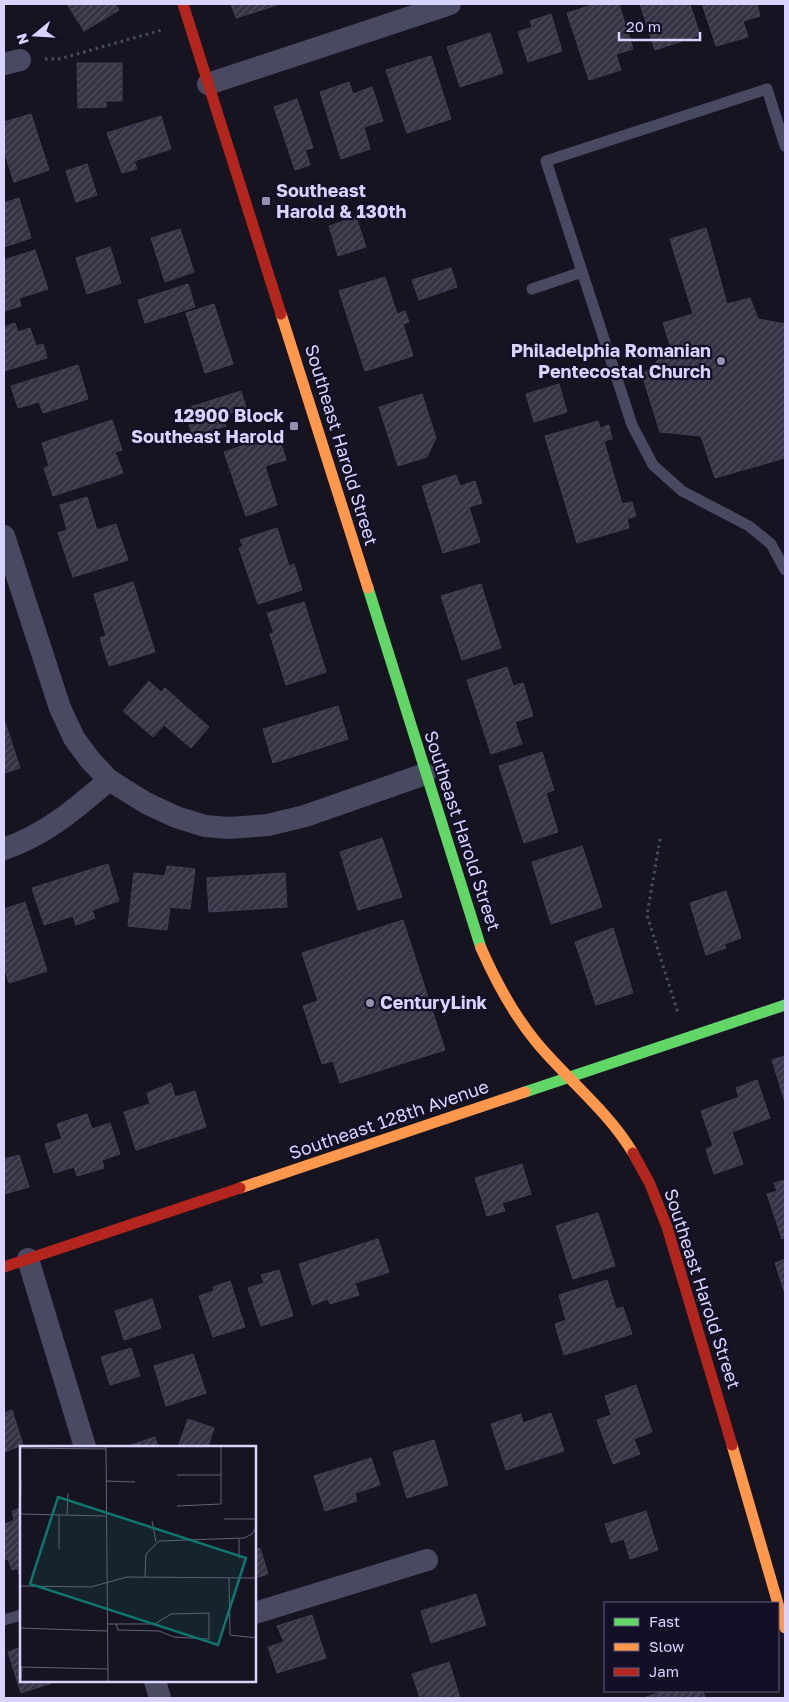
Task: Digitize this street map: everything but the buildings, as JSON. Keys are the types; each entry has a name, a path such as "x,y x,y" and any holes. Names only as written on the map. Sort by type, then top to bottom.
{"street":[{"name":"Southeast Harold Street","path":"183,4 472,923 488,965 529,1033 615,1128 646,1176 662,1212 678,1261 778,1602"},
{"path":"208,84 450,4"},
{"path":"4,536 60,708 74,738 90,760 109,780 146,803 176,817 205,826 230,828 268,825 305,816 425,774"},
{"path":"4,848 23,842 49,829 68,816 109,780"},
{"name":"Southeast 128th Avenue","path":"4,1267 785,1005"},
{"path":"28,1259 84,1446"},
{"path":"256,1613 427,1560"},
{"name":"Southeast Harold Street","path":"779,1607 785,1628"},
{"path":"155,1682 160,1698"}],"lane":[{"path":"785,146 767,89 546,161 632,425 653,465 682,491 749,526 771,544 785,570"},
{"path":"532,289 582,272"},
{"path":"4,1620 20,1615"}],"path":[{"path":"12,62 60,59 153,33"},
{"path":"660,839 647,915 686,1038"}],"traffic: fast":[{"path":"368,588 481,948"},
{"path":"525,1092 785,1005"}],"traffic: slow":[{"path":"281,314 368,588"},
{"path":"481,948 506,997 528,1032 549,1057 612,1123 633,1153"},
{"path":"240,1188 525,1092"},
{"path":"732,1445 777,1602"},
{"path":"779,1607 785,1628"}],"traffic: jam":[{"path":"183,4 281,314"},
{"path":"633,1153 650,1184 667,1227 732,1445"},
{"path":"4,1267 240,1188"}],"place":[{"name":"Southeast Harold & 130th","path":"266,201"},
{"name":"Philadelphia Romanian Pentecostal Church","path":"721,361"},
{"name":"12900 Block Southeast Harold","path":"294,426"},
{"name":"CenturyLink","path":"370,1003"}]}
